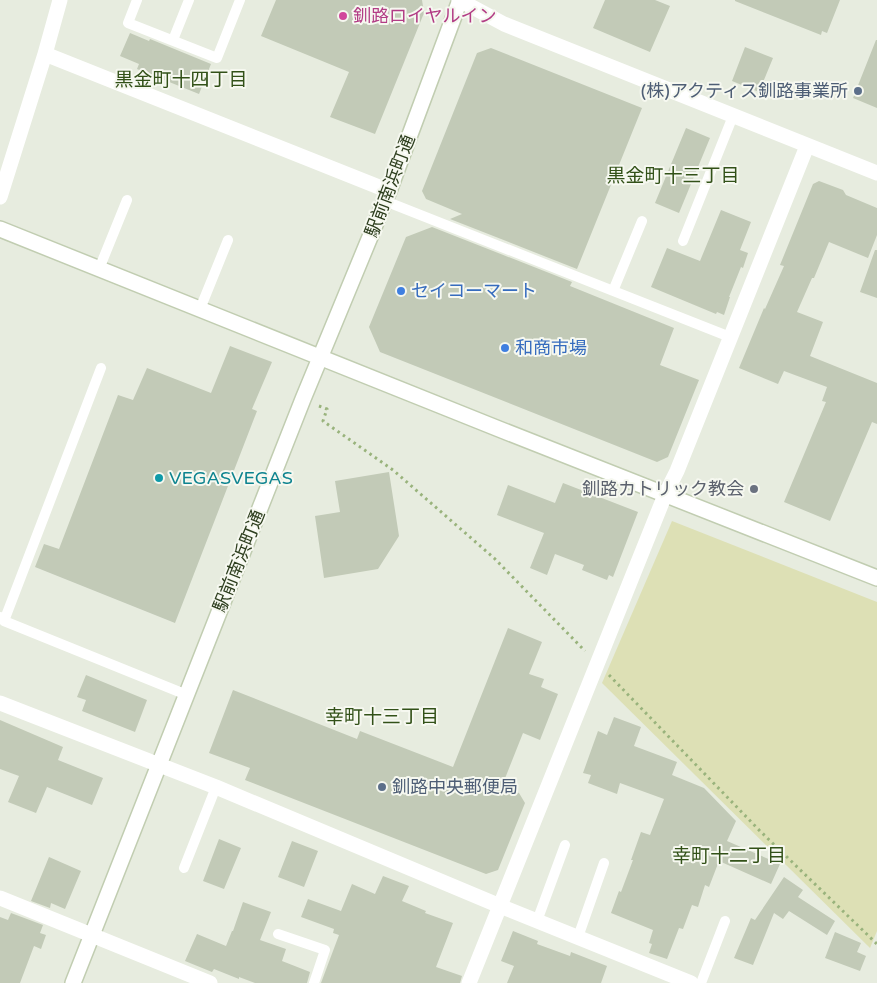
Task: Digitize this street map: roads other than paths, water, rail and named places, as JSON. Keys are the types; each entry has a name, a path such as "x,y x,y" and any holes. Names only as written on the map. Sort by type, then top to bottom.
{"street":[{"path":"0,197 60,0"},
{"path":"459,0 509,26 877,173"},
{"name":"駅前南浜町通","path":"73,983 320,357 387,196 459,0"},
{"path":"45,54 387,196"},
{"path":"469,983 807,146"},
{"path":"0,229 877,578"},
{"path":"0,703 216,787 500,906 691,983"},
{"path":"0,898 210,983"}],"lane":[{"path":"138,0 128,23 217,58 240,0"},
{"path":"173,40 189,0"},
{"path":"683,241 733,116"},
{"path":"387,196 613,291 730,337"},
{"path":"99,269 127,200"},
{"path":"613,291 642,221"},
{"path":"200,309 228,240"},
{"path":"101,368 2,619 187,695"},
{"path":"184,868 216,787"},
{"path":"537,921 565,845"},
{"path":"578,937 604,863"},
{"path":"701,983 725,921"},
{"path":"278,934 325,950 314,983"}],"place":[{"name":"釧路ロイヤルイン","path":"343,16"},
{"name":"(株)アクティス釧路事業所","path":"858,91"},
{"name":"セイコーマート","path":"401,291"},
{"name":"和商市場","path":"505,348"},
{"name":"VEGASVEGAS","path":"159,478"},
{"name":"釧路カトリック教会","path":"754,489"},
{"name":"釧路中央郵便局","path":"382,787"}],"district":[{"name":"黒金町十四丁目","path":"181,80"},
{"name":"黒金町十三丁目","path":"673,176"},
{"name":"幸町十三丁目","path":"382,717"},
{"name":"幸町十二丁目","path":"729,856"}]}
